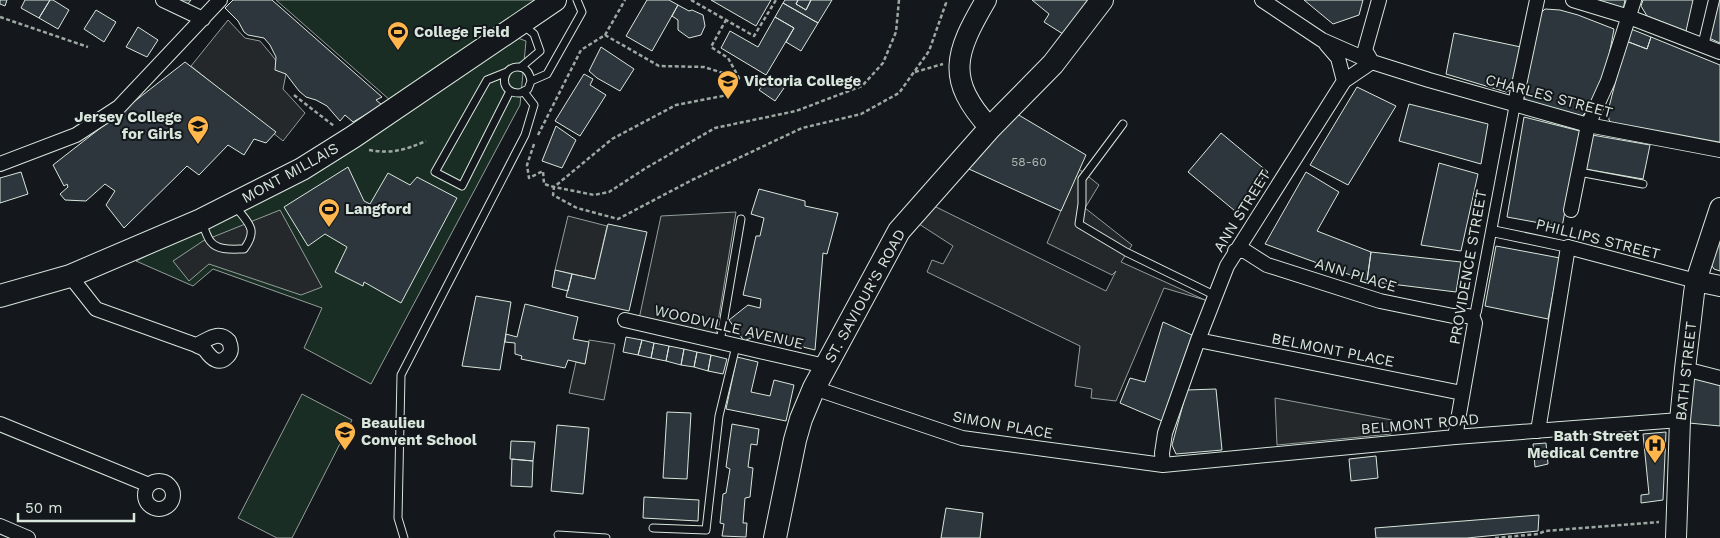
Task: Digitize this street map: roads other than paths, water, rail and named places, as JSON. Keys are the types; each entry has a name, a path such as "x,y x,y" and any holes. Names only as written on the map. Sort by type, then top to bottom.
{"main road":[{"name":"MONT MILLAIS","path":"0,296 70,276 234,205 302,169 353,137 555,0"},
{"path":"986,0 963,43 959,69 967,98 990,128"},
{"name":"ST. SAVIOUR'S ROAD","path":"776,538 795,440 801,419 825,366 899,231 990,128 1053,64 1102,0"},
{"name":"BATH STREET","path":"1677,529 1680,420 1684,369 1696,281 1720,208"},
{"path":"1696,281 1720,286"}],"street":[{"path":"163,0 203,19"},
{"path":"0,164 76,135 119,107 220,0"},
{"path":"1262,0 1322,40 1338,58 1344,81"},
{"path":"1372,62 1365,50 1379,0"},
{"path":"1514,104 1537,0"},
{"path":"1573,0 1630,17 1720,52"},
{"path":"1571,210 1588,125 1608,81 1634,0"},
{"path":"1702,46 1714,0"},
{"name":"CHARLES STREET","path":"1322,40 1372,62 1588,125 1720,150"},
{"name":"ANN STREET","path":"1164,465 1162,453 1165,433 1227,266 1344,81 1372,62"},
{"name":"PROVIDENCE STREET","path":"1455,437 1475,323 1473,318 1492,231 1514,104"},
{"name":"PHILLIPS STREET","path":"1492,231 1568,247 1696,281"},
{"path":"1538,431 1568,247"},
{"name":"ANN PLACE","path":"1235,252 1245,251 1267,265 1380,301 1453,316 1473,318"},
{"path":"70,276 96,309 196,345"},
{"name":"WOODVILLE AVENUE","path":"625,320 825,366"},
{"name":"BELMONT PLACE","path":"1198,340 1462,393"},
{"path":"1684,369 1720,378"},
{"name":"SIMON PLACE","path":"814,388 962,438 1164,465"},
{"name":"BELMONT ROAD","path":"1164,465 1455,437 1680,420"},
{"path":"0,424 149,485"},
{"path":"0,526 28,538"}],"lane":[{"path":"531,80 547,74 582,12 577,0"},
{"path":"520,23 534,34 540,51 521,67"},
{"path":"507,72 504,80 505,84 515,94 524,92 530,85 529,73 521,67 514,67 487,80 435,172 462,186 510,91"},
{"path":"404,538 398,518 401,375 525,135 534,105 524,92"},
{"path":"1123,124 1082,179 1082,204 1079,224 1126,252 1216,296"},
{"path":"1579,172 1643,184"},
{"path":"201,220 211,243 229,249 244,249 251,240 252,230 234,205"},
{"path":"720,342 741,218"},
{"path":"653,528 706,530 719,416 736,346"},
{"path":"558,534 606,538"}],"place":[{"name":"College Field","path":"398,51"},
{"name":"Victoria College","path":"728,100"},
{"name":"Jersey College for Girls","path":"198,145"},
{"name":"Langford","path":"329,228"},
{"name":"Beaulieu Convent School","path":"345,451"},
{"name":"Bath Street Medical Centre","path":"1655,464"}]}
